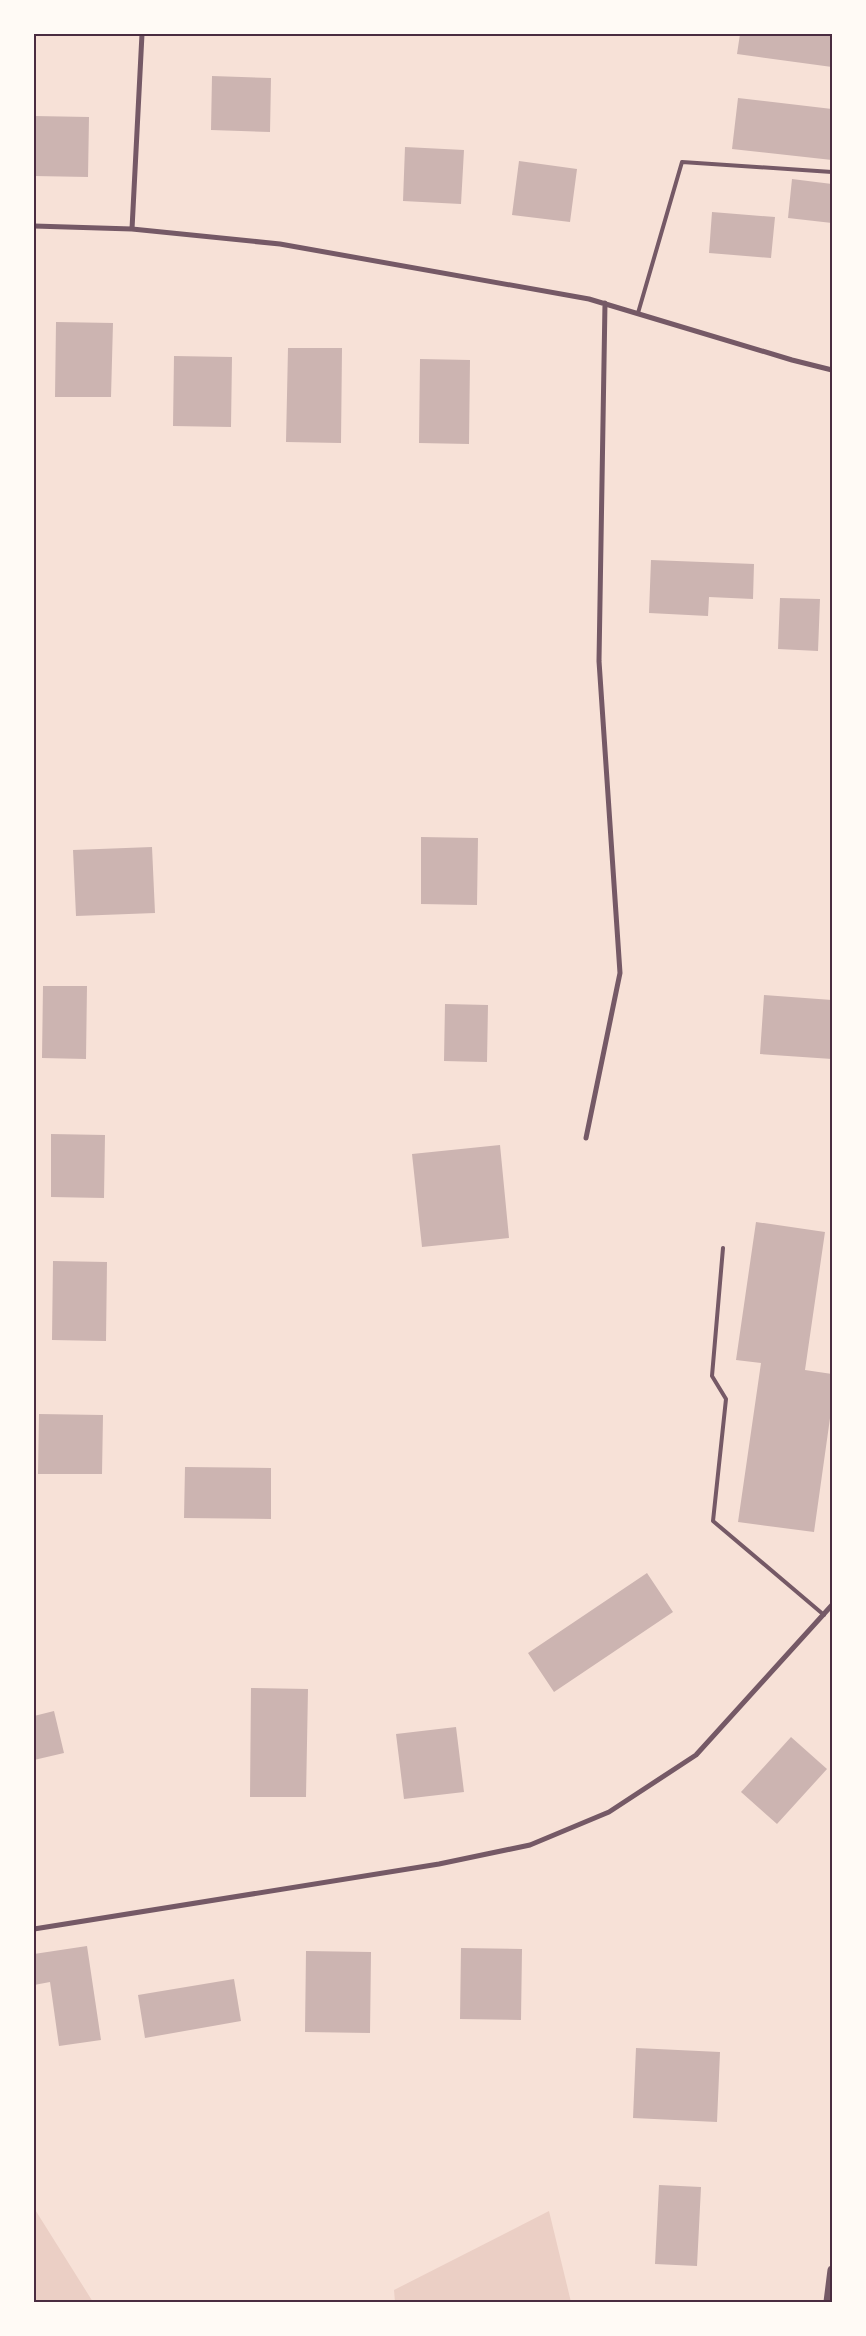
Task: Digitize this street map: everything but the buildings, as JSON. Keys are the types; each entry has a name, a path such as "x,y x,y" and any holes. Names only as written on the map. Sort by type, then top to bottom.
{"street":[{"path":"132,228 142,34"},
{"path":"34,226 132,228 280,244 605,303 792,360 832,370"},
{"path":"586,1138 620,973 599,661 605,303"},
{"path":"34,1929 439,1864 530,1844 609,1812 696,1755 832,1605"},
{"path":"828,2302 832,2270"}],"lane":[{"path":"638,313 682,162 832,172"},
{"path":"723,1248 712,1376 726,1399 712,1521 824,1615"}],"shaded area":[{"path":"34,2208 93,2302 34,2302"},
{"path":"549,2211 571,2302 395,2302 394,2290"}]}
